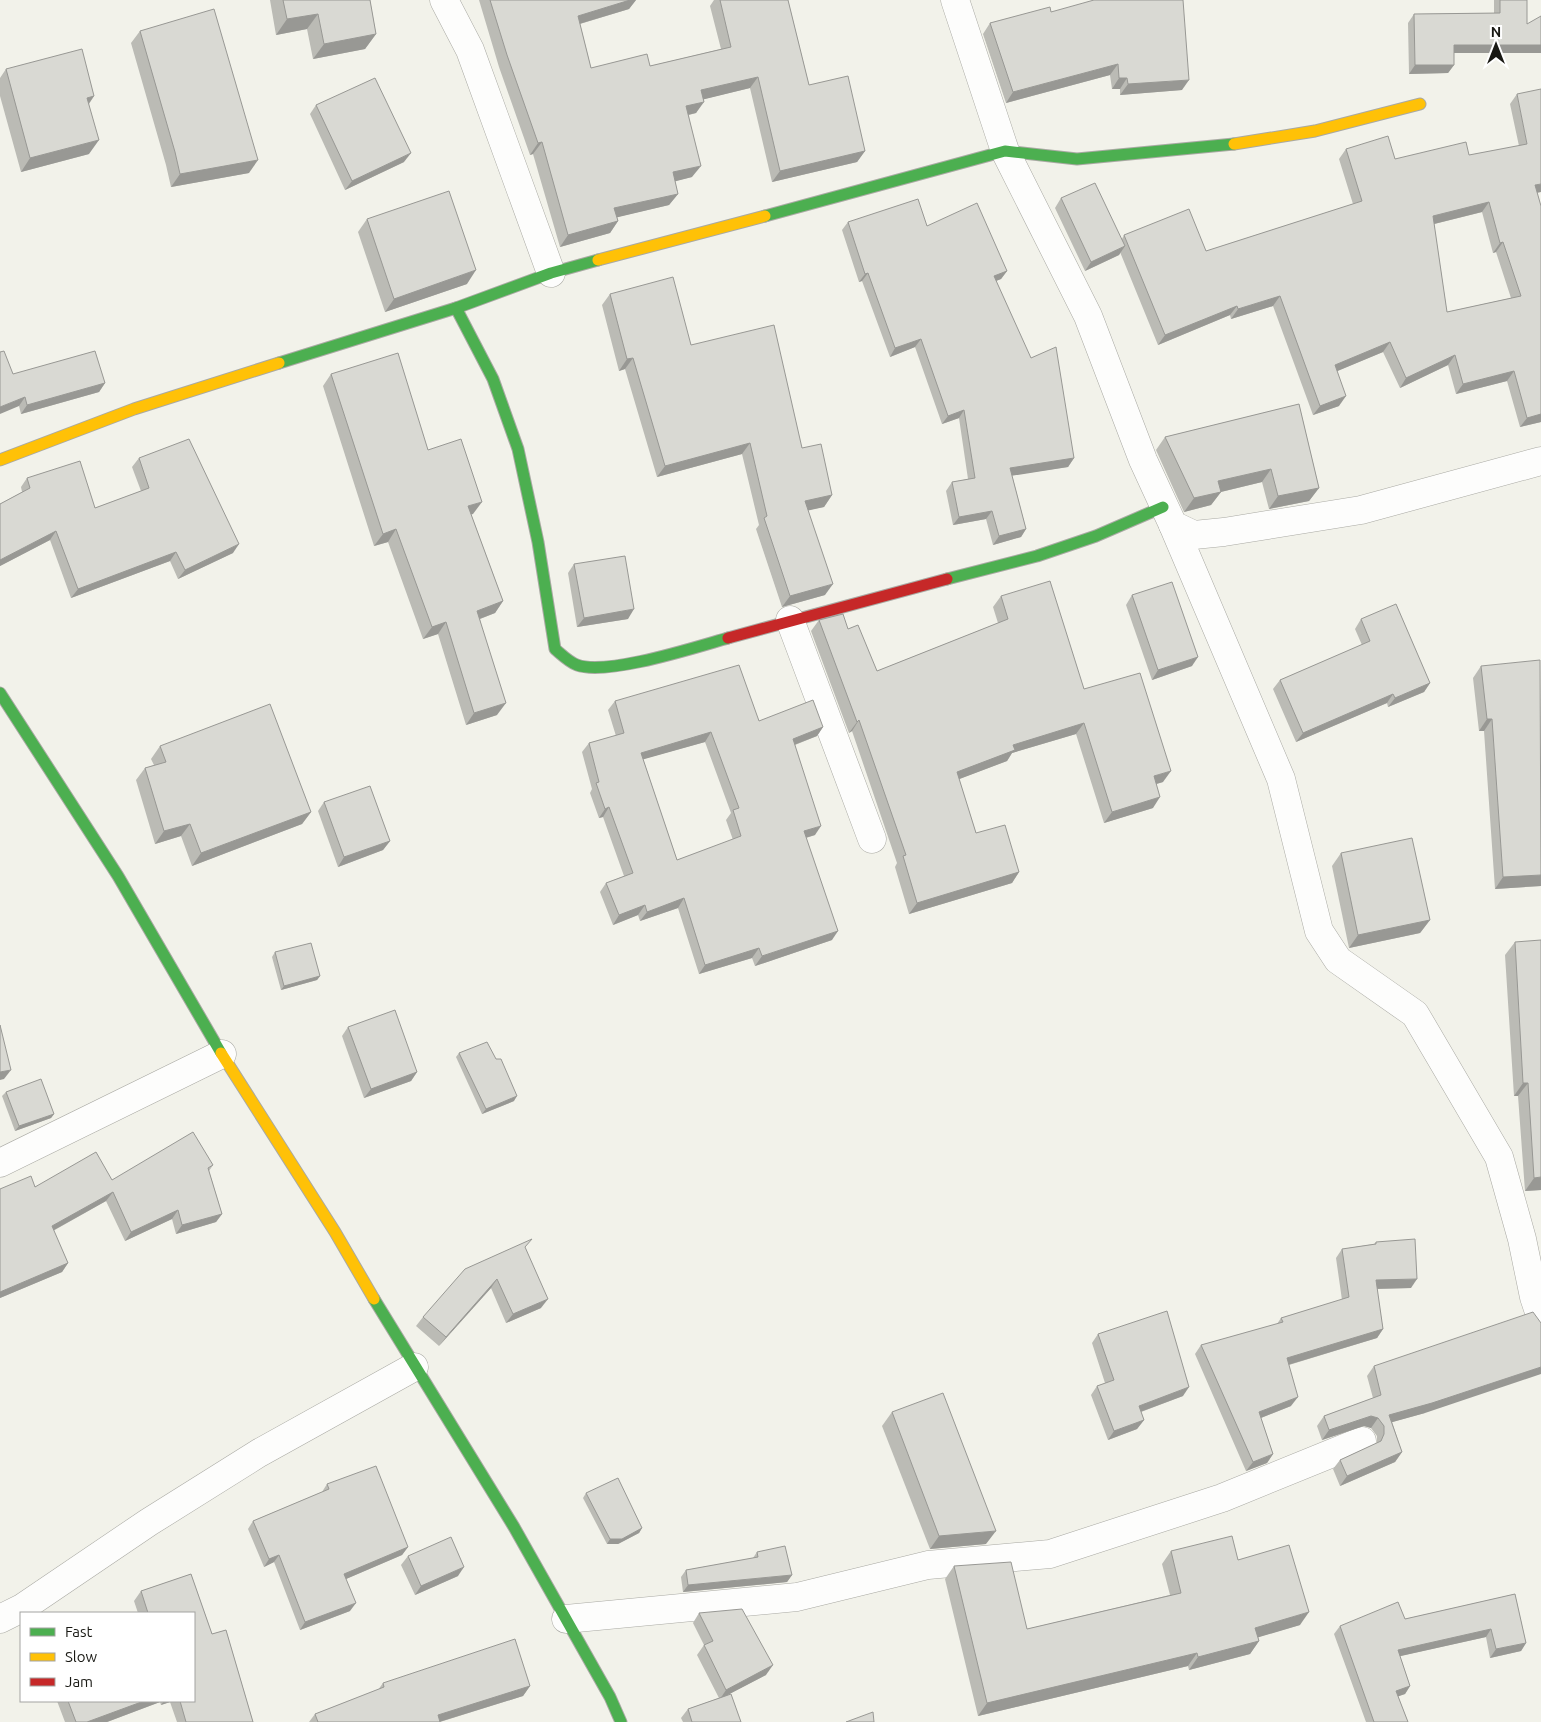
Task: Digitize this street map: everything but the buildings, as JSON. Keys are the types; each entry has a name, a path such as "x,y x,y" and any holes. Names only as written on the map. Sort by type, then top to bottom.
{"street":[{"path":"444,0 470,50 551,273"},
{"path":"955,0 1005,151 1088,316 1168,516 1281,779 1319,930 1338,960 1415,1014 1499,1157 1538,1304"},
{"path":"0,460 134,409 456,308 551,273 1005,151 1077,159 1208,148 1315,131 1420,104"},
{"path":"456,308 493,379 518,449 538,542 556,649 577,665 604,667 654,659 790,620 1036,556 1096,536 1168,516"},
{"path":"1168,516 1194,535 1214,533 1361,510 1541,462"},
{"path":"790,620 872,839"},
{"path":"0,693 118,876 222,1054 335,1232 414,1367 514,1527 621,1722"},
{"path":"0,1163 222,1054"},
{"path":"0,1619 22,1608 149,1522 259,1453 414,1367"},
{"path":"566,1619 798,1597 928,1566 1050,1554 1222,1498 1362,1441"}],"traffic: fast":[{"path":"765,216 1005,151 1077,159 1234,144"},
{"path":"279,363 456,308 551,273 598,260"},
{"path":"456,308 493,379 518,449 538,542 555,649 577,665 609,667 652,659 728,638"},
{"path":"947,579 1037,556 1096,536 1163,507"},
{"path":"0,693 118,876 221,1053"},
{"path":"374,1299 514,1527 610,1697 621,1722"}],"traffic: slow":[{"path":"1234,144 1315,131 1420,104"},
{"path":"598,260 765,216"},
{"path":"0,460 134,409 279,363"},
{"path":"221,1053 335,1232 374,1299"}],"traffic: jam":[{"path":"728,638 947,579"}]}
